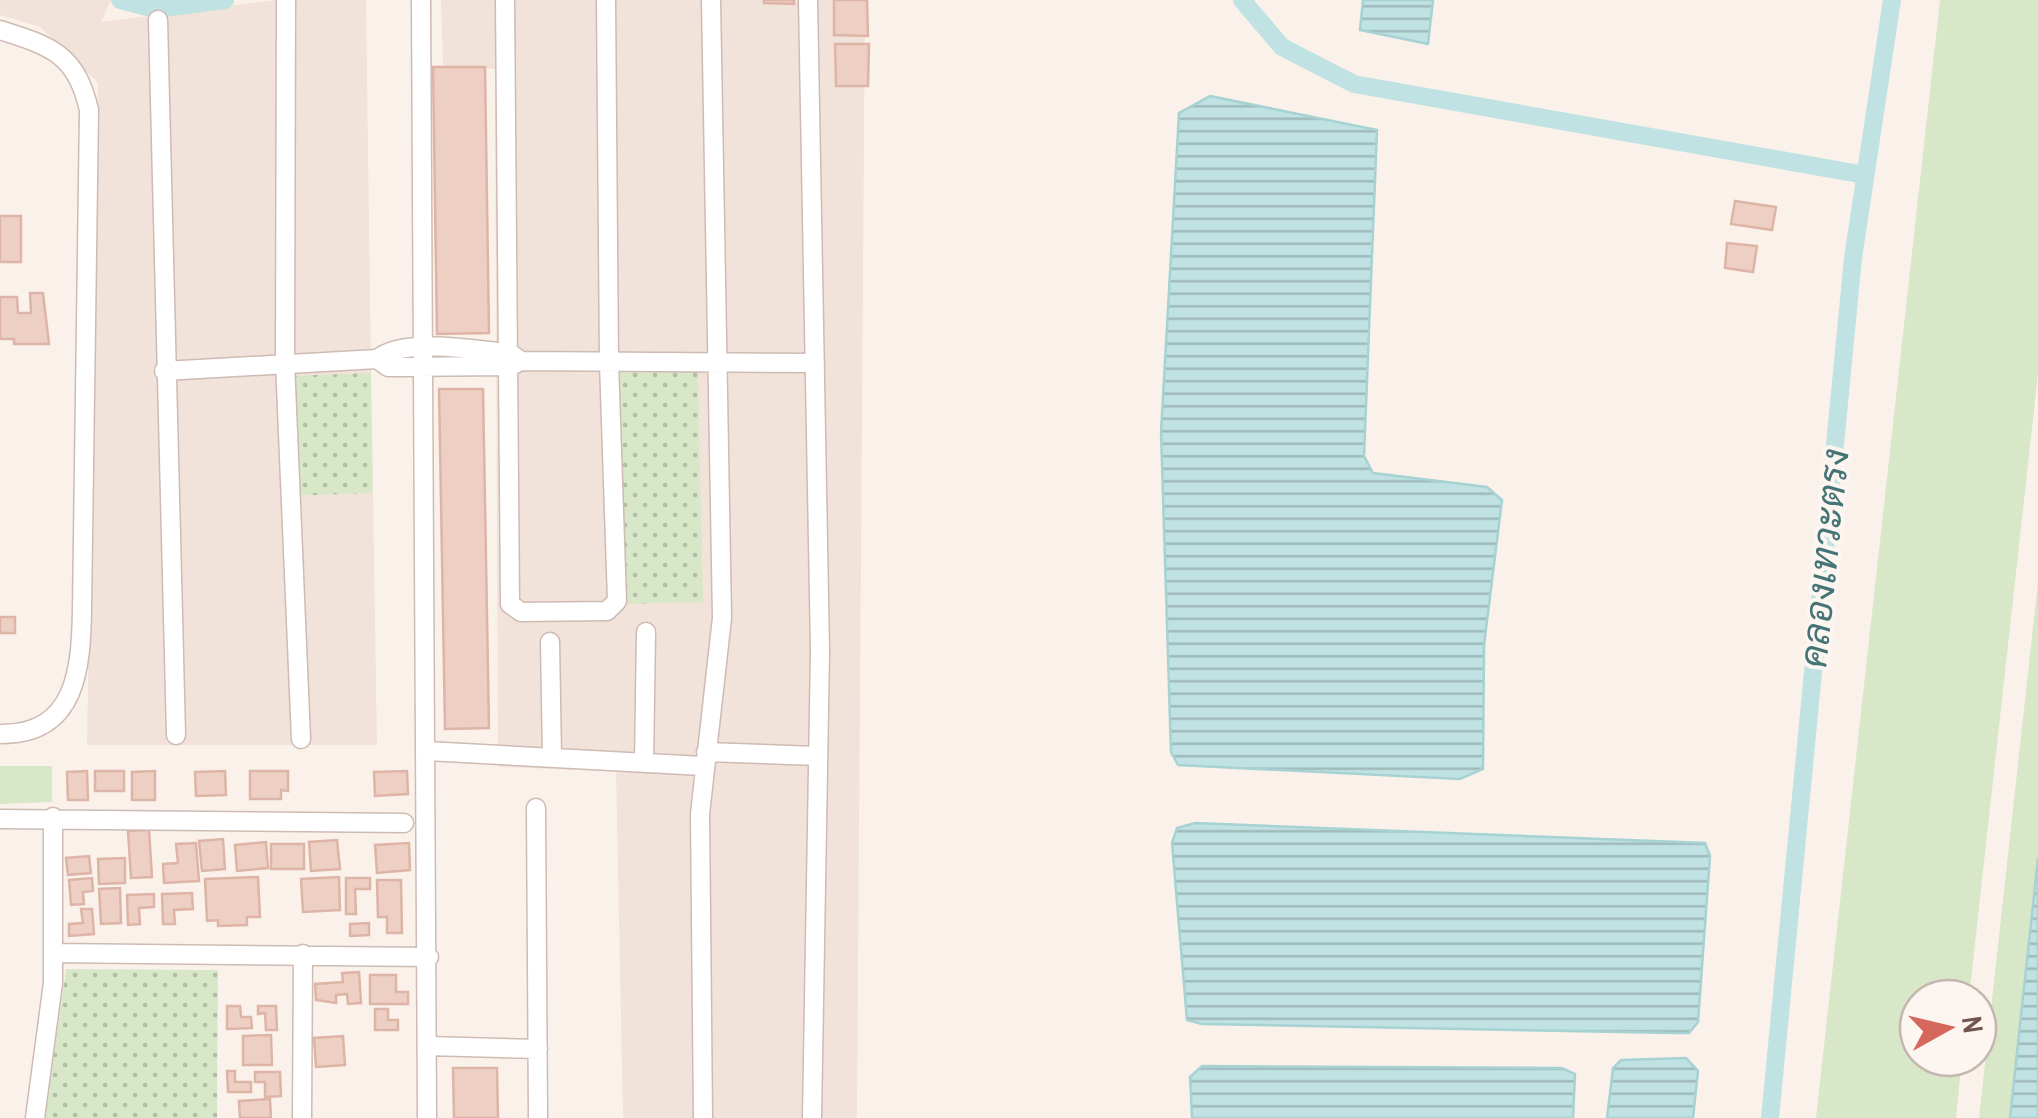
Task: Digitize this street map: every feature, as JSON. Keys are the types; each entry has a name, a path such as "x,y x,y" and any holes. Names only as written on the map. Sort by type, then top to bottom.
{"street":[{"path":"286,0 285,362 301,738"},
{"path":"421,0 427,1118"},
{"path":"505,0 514,360 510,604 521,612 606,610 617,601 609,362 606,0"},
{"path":"704,1118 704,759 722,618 711,0"},
{"path":"808,0 820,651 812,1118"},
{"path":"158,20 176,735"},
{"path":"0,30 54,49 72,65 89,110 82,625 76,678 70,700 58,712 36,728 0,734"},
{"path":"164,371 377,359 388,351 422,358 715,366 815,363"},
{"path":"644,763 646,632"},
{"path":"550,642 552,757"},
{"path":"426,751 644,763 817,756"},
{"path":"536,808 538,1118"},
{"path":"35,1118 54,953 53,817"},
{"path":"0,818 404,823"},
{"path":"54,953 429,957"},
{"path":"302,1118 303,954"},
{"path":"428,1046 538,1050"}],"shaded area":[{"path":"0,0 111,0 101,22 276,0 366,0 371,373 288,376 290,496 373,493 377,745 87,745 98,83 40,27 0,15"},
{"path":"441,0 865,0 857,1118 623,1118 616,771 498,767 495,69 443,67"}],"green space":[{"path":"1940,0 2038,0 2038,374 1971,978 1898,978 1898,1078 1960,1078 1956,1118 1816,1118"},
{"path":"698,372 703,602 624,604 619,373"},
{"path":"371,373 373,493 289,496 287,376"},
{"path":"2038,582 2038,858 2010,1118 1979,1118 1983,1078 1998,1078 1998,978 1994,978"},
{"path":"0,766 52,766 52,802 0,804"},
{"path":"66,969 218,970 217,1118 45,1118"}],"water":[{"path":"1363,0 1433,0 1428,44 1360,30"},
{"path":"1210,96 1377,130 1364,456 1373,473 1487,487 1502,500 1484,645 1483,769 1460,779 1178,765 1171,752 1161,432 1179,113"},
{"path":"1195,823 1705,843 1710,856 1698,1022 1689,1033 1673,1033 1202,1024 1187,1020 1172,843 1177,828"},
{"path":"2038,858 2038,1118 2010,1118"},
{"path":"1686,1058 1698,1071 1693,1118 1607,1118 1613,1068 1621,1060"},
{"path":"1202,1066 1562,1068 1575,1074 1573,1118 1192,1118 1190,1077"}],"building":[{"path":"794,0 794,4 764,3"},
{"path":"834,0 867,0 868,36 834,35"},
{"path":"835,44 869,44 868,86 836,86"},
{"path":"433,67 485,67 489,333 437,334"},
{"path":"1735,201 1776,207 1772,230 1731,224"},
{"path":"0,216 21,216 21,262 0,262"},
{"path":"1727,243 1757,246 1753,272 1725,268"},
{"path":"30,293 43,293 49,344 14,344 14,339 0,339 0,297 17,297 18,313 31,313"},
{"path":"439,389 483,389 489,728 445,729"},
{"path":"0,617 15,617 15,633 0,633"},
{"path":"87,771 88,800 68,800 67,772"},
{"path":"95,771 124,771 124,791 95,791"},
{"path":"155,771 155,800 132,800 132,772"},
{"path":"225,771 226,795 196,796 195,772"},
{"path":"250,771 288,771 288,791 281,790 281,799 250,799"},
{"path":"407,771 408,794 375,796 374,772"},
{"path":"149,830 152,877 131,878 128,831"},
{"path":"223,839 225,869 202,871 199,841"},
{"path":"337,840 340,869 311,871 309,842"},
{"path":"266,842 268,868 237,871 235,845"},
{"path":"196,843 199,881 164,883 163,864 178,863 176,844"},
{"path":"409,843 410,870 377,873 375,845"},
{"path":"271,844 304,844 304,869 271,869"},
{"path":"89,856 91,873 68,875 66,858"},
{"path":"125,858 125,883 99,884 98,859"},
{"path":"258,877 260,917 247,917 247,925 218,926 218,920 207,921 205,879"},
{"path":"339,877 340,910 303,912 301,879"},
{"path":"92,878 93,891 83,892 84,904 71,905 69,880"},
{"path":"346,878 370,878 370,889 355,889 356,914 346,914"},
{"path":"377,880 401,880 402,933 387,933 387,917 378,917"},
{"path":"120,888 121,923 101,924 99,889"},
{"path":"192,893 193,909 174,910 175,924 163,924 162,894"},
{"path":"154,894 154,907 139,908 140,924 128,925 127,895"},
{"path":"81,909 92,909 94,934 69,936 69,924 83,923"},
{"path":"369,923 369,935 350,936 350,924"},
{"path":"359,972 361,1003 348,1004 347,994 336,995 336,1003 316,1000 315,984 343,982 342,973"},
{"path":"370,975 396,975 396,992 408,992 408,1004 370,1004"},
{"path":"227,1006 240,1006 241,1017 251,1017 252,1028 227,1029"},
{"path":"258,1006 276,1006 277,1030 266,1030 265,1013 258,1014"},
{"path":"375,1009 388,1009 388,1020 398,1020 398,1030 375,1030"},
{"path":"271,1035 272,1065 243,1065 243,1036"},
{"path":"343,1036 345,1065 316,1067 314,1038"},
{"path":"453,1068 497,1068 498,1118 454,1118"},
{"path":"227,1071 235,1071 235,1082 251,1082 251,1092 228,1092"},
{"path":"255,1072 280,1072 281,1096 265,1097 265,1082 255,1082"},
{"path":"270,1099 271,1118 240,1118 239,1101"}],"waterway":[{"path":"120,0 155,9 225,0"},
{"path":"1242,0 1282,47 1354,84 1865,175"},
{"name":"คลองเทวะตรง","path":"1770,1118 1853,258 1892,0"}]}
